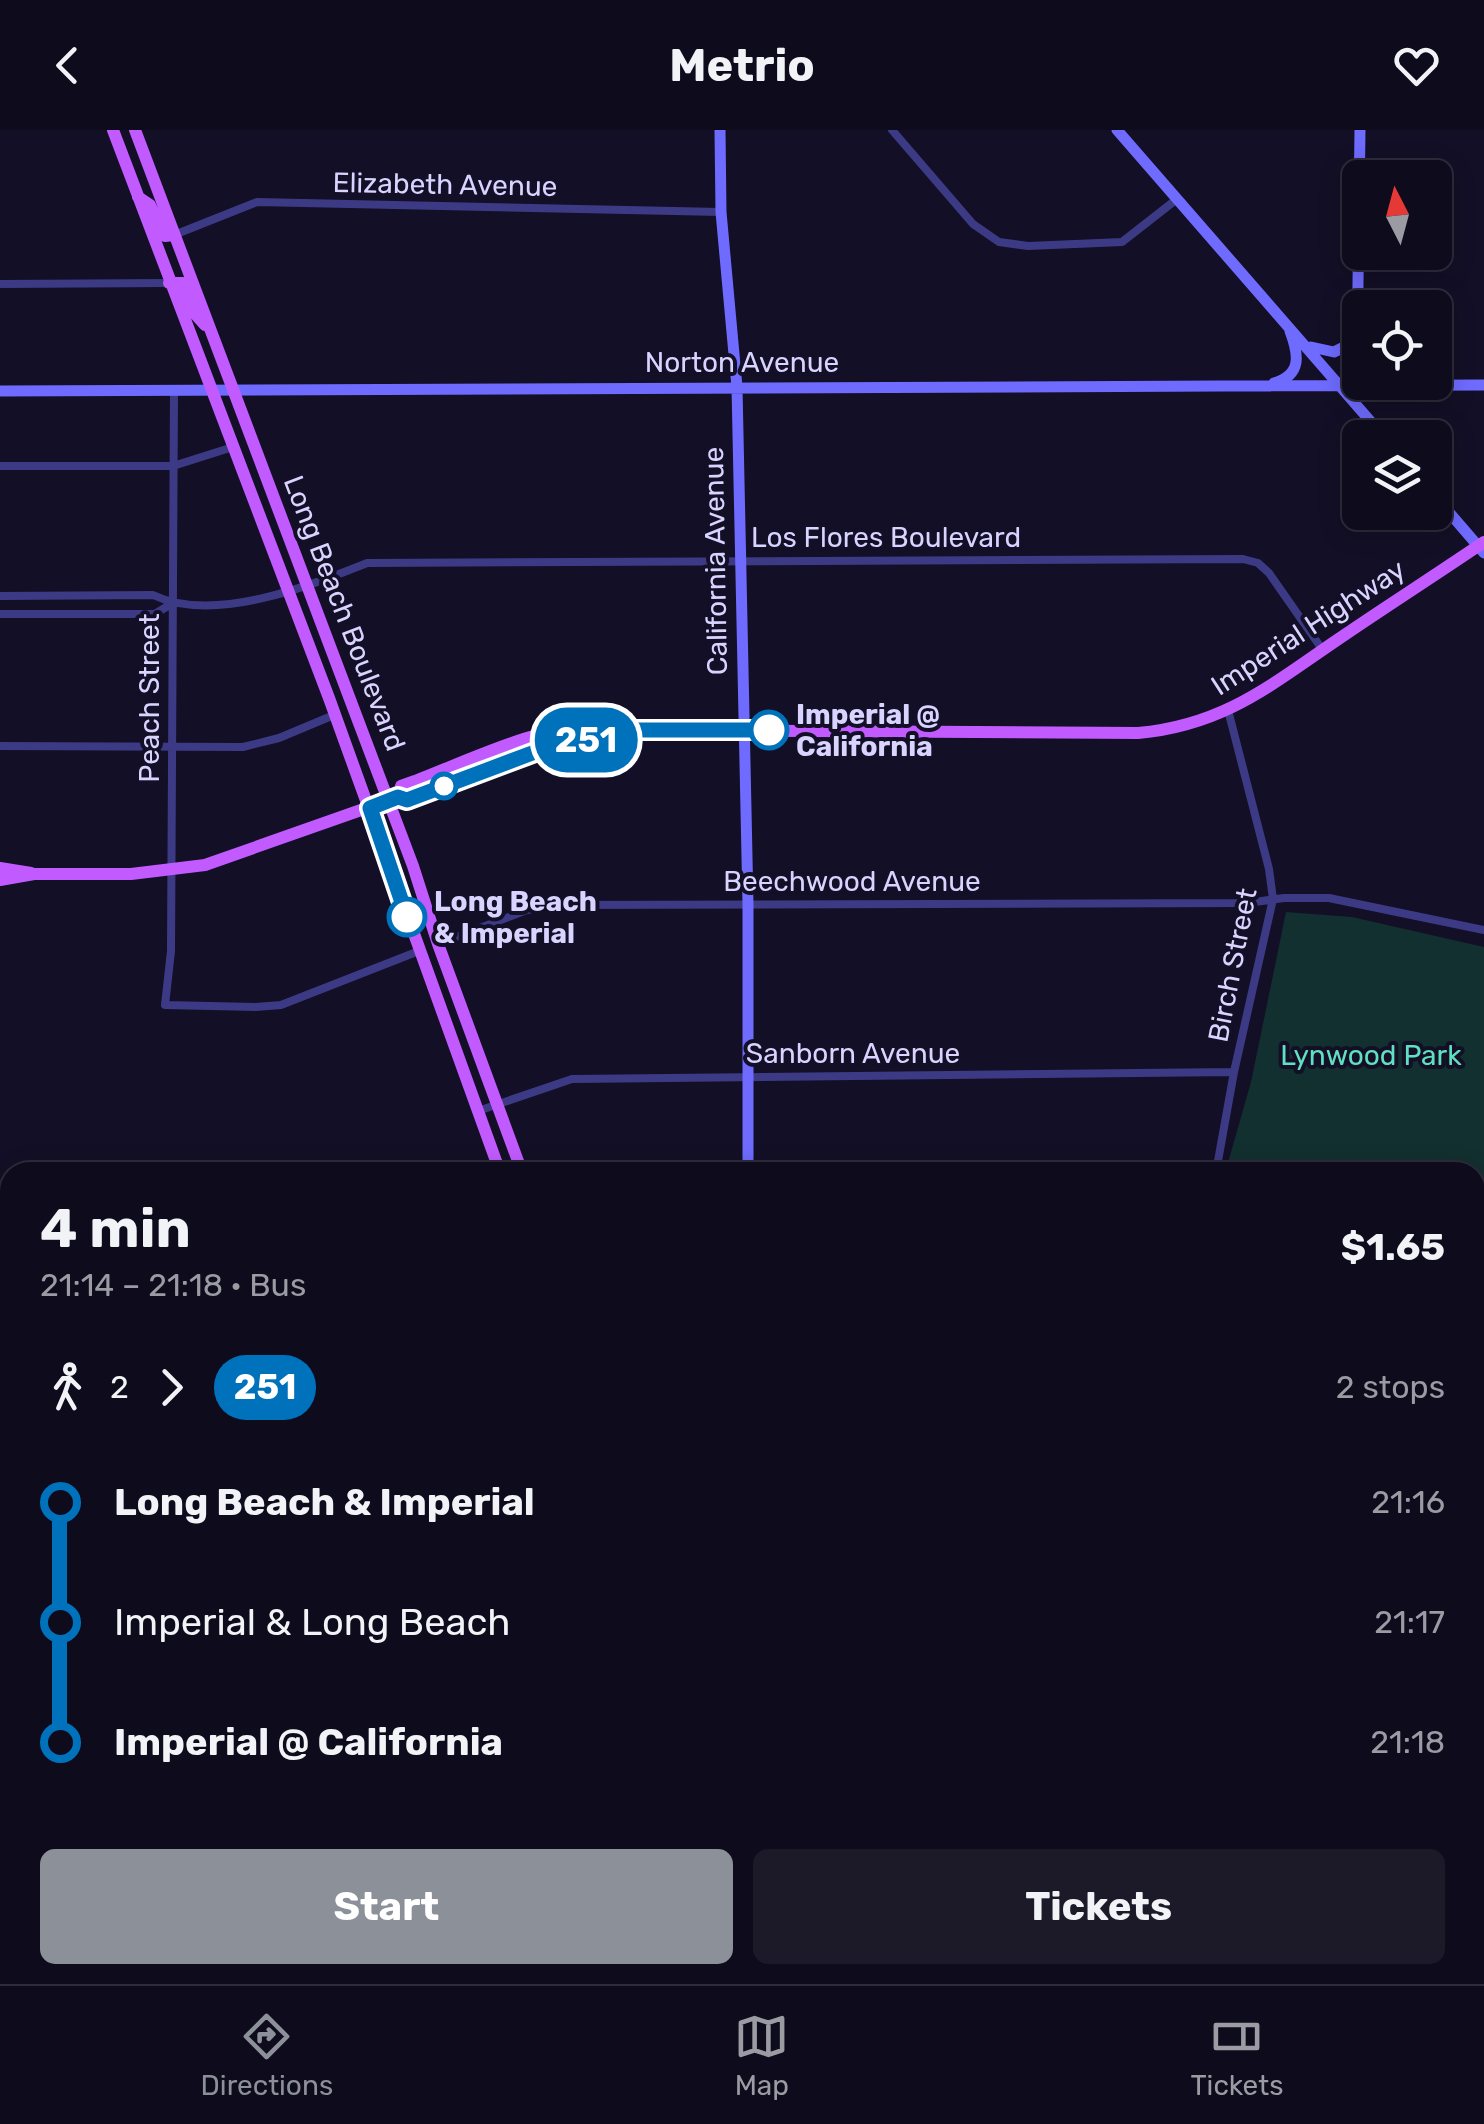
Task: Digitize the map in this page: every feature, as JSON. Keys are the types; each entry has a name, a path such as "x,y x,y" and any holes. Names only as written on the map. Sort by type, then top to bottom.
{"main road":[{"name":"Long Beach Boulevard","path":"113,130 370,808 496,1162"},
{"name":"Long Beach Boulevard","path":"135,130 393,799 438,944 518,1162"},
{"path":"138,198 150,205 165,236 174,236"},
{"path":"170,283 183,283 200,321 210,326"},
{"name":"Imperial Highway","path":"0,880 34,874 172,871 226,860 393,799 401,786 525,736 588,724 603,723 609,730 1138,733 1186,726 1253,697 1482,547"},
{"name":"Imperial Highway","path":"0,868 34,874"}],"street":[{"name":"California Avenue","path":"720,130 721,212 736,388 748,904 748,1162"},
{"path":"892,130 973,224 999,242 1028,246 1122,242 1177,199"},
{"path":"1117,130 1342,387"},
{"path":"1358,290 1360,130"},
{"name":"Elizabeth Avenue","path":"174,236 258,202 721,212"},
{"path":"0,284 170,283"},
{"path":"1248,387 1277,383 1296,369 1297,353 1286,323"},
{"path":"1306,345 1322,352 1342,348"},
{"name":"Norton Avenue","path":"1452,385 1484,384"},
{"name":"Norton Avenue","path":"0,391 1342,387"},
{"name":"Peach Street","path":"174,390 171,951 164,1005 282,1005 419,951"},
{"path":"1353,400 1370,420"},
{"path":"0,466 174,466 233,446"},
{"path":"1452,514 1482,547"},
{"name":"Los Flores Boulevard","path":"0,596 154,595 171,604 249,602 368,563 1243,559 1258,563 1268,573 1322,650"},
{"name":"Los Flores Boulevard","path":"0,614 155,614 171,604"},
{"name":"Birch Street","path":"1218,1162 1273,900 1273,886 1228,710"},
{"path":"0,746 243,747 279,738 334,715"},
{"name":"Beechwood Avenue","path":"438,944 541,906 1186,904 1300,898 1356,902 1484,930"},
{"name":"Sanborn Avenue","path":"478,1111 572,1079 1234,1072"}],"green space":[{"name":"Lynwood Park","path":"1286,912 1352,917 1484,947 1484,1162 1229,1162 1251,1082"}],"bus line":[{"name":"251","path":"407,917 370,808 398,797 407,800 543,749 603,737 609,730 769,730"}],"place":[{"name":"Imperial @ California","path":"769,730"},
{"name":"Long Beach & Imperial","path":"407,917"}]}
